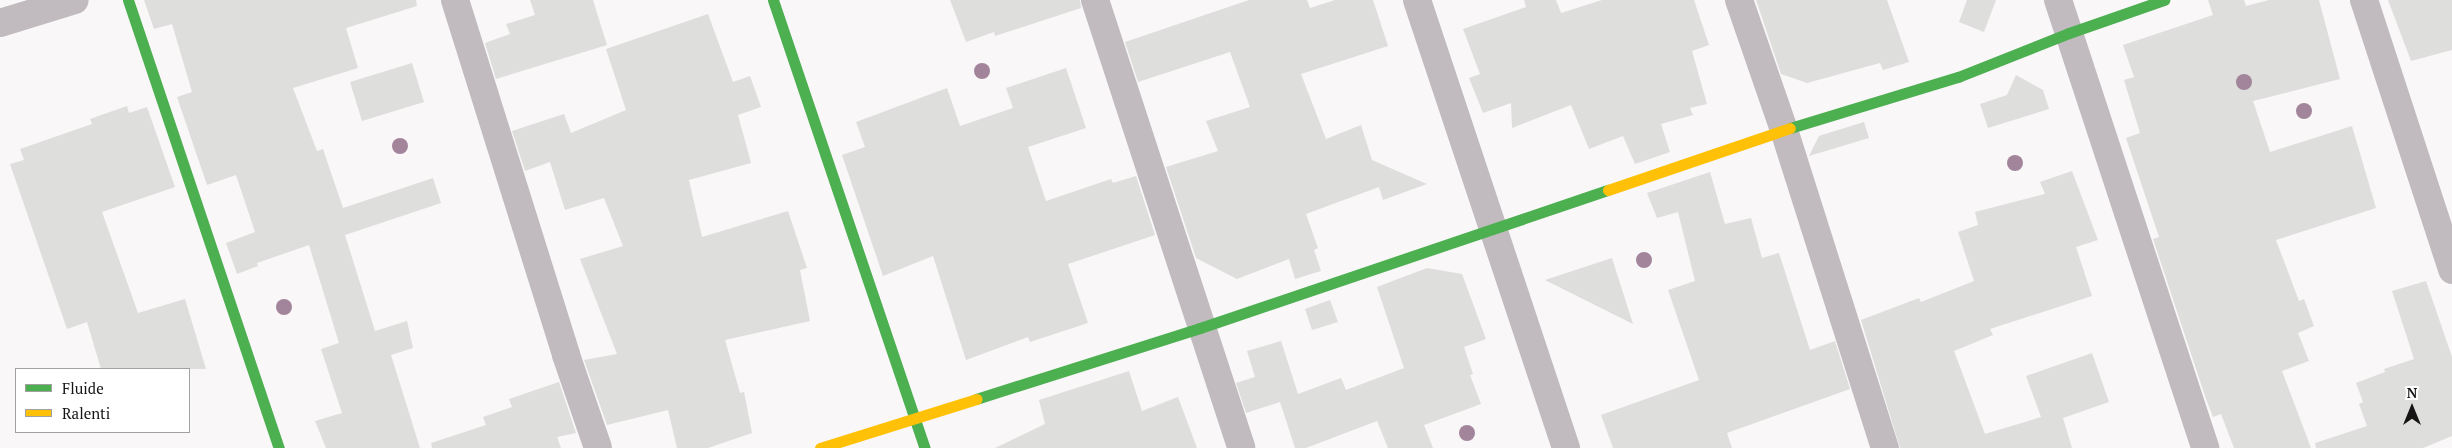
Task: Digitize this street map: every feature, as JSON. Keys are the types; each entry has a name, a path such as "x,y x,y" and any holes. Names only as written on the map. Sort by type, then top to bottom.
{"street":[{"path":"0,23 74,0"},
{"path":"128,0 279,448"},
{"path":"455,0 563,346 598,448"},
{"path":"773,0 925,448"},
{"path":"1095,0 1200,328 1241,448"},
{"path":"1417,0 1566,448"},
{"path":"1739,0 1784,130 1885,448"},
{"path":"2058,0 2205,448"},
{"path":"820,448 1200,328 1492,227 1784,130 1958,77 2069,33 2164,0"},
{"path":"2364,0 2452,270"}],"building":[{"path":"144,0 416,0 417,6 346,28 358,68 293,88 317,151 323,149 343,208 433,178 441,203 345,235 375,331 407,321 413,348 391,355 420,448 326,448 315,421 342,413 321,349 339,343 309,245 257,263 258,266 237,274 226,243 255,232 236,175 207,185 177,97 192,92 172,24 154,29"},
{"path":"530,0 593,0 607,45 496,79 485,43 510,34 506,24 535,15"},
{"path":"950,0 1080,0 1081,8 995,36 994,32 966,42"},
{"path":"1249,0 1307,0 1310,8 1335,0 1373,0 1388,46 1301,74 1326,139 1361,125 1372,160 1427,184 1383,200 1379,187 1306,214 1318,248 1314,250 1321,271 1295,279 1289,259 1237,279 1196,258 1166,167 1218,151 1206,121 1250,107 1230,52 1138,82 1125,42"},
{"path":"1524,0 1556,0 1561,13 1602,0 1694,0 1709,45 1692,51 1707,104 1690,108 1693,115 1661,124 1670,152 1635,164 1623,136 1589,149 1571,105 1512,128 1511,103 1483,113 1469,78 1480,74 1463,29 1526,7"},
{"path":"1756,0 1887,0 1909,62 1883,70 1880,63 1807,83 1781,74"},
{"path":"1967,0 1996,0 1984,32 1959,22"},
{"path":"2208,0 2244,0 2246,6 2269,0 2319,0 2340,79 2253,101 2270,152 2352,126 2376,208 2276,240 2299,301 2304,299 2314,326 2298,333 2309,361 2282,371 2311,448 2234,448 2221,414 2213,417 2153,239 2159,237 2126,138 2140,133 2124,80 2134,77 2123,45 2213,15"},
{"path":"2388,0 2452,0 2452,50 2411,61"},
{"path":"708,14 733,82 750,76 761,107 738,115 751,163 689,180 702,237 788,211 807,268 800,270 810,321 725,340 740,393 744,392 752,433 708,448 677,448 668,410 607,425 584,360 617,354 580,259 623,246 604,198 565,210 550,162 525,171 512,131 564,114 571,133 626,110 606,49"},
{"path":"412,63 424,102 362,121 350,82"},
{"path":"1066,68 1086,128 1028,147 1046,201 1111,179 1113,183 1136,176 1155,235 1068,264 1088,323 1030,342 1028,337 966,360 933,256 883,276 842,155 865,147 856,122 947,88 960,126 1013,108 1006,88"},
{"path":"2016,75 2043,90 2049,109 1988,128 1980,104 2007,95"},
{"path":"127,106 129,113 147,107 175,187 102,212 138,313 185,299 206,369 101,368 87,322 67,329 10,164 24,160 20,149 92,124 90,119"},
{"path":"1864,122 1869,138 1809,156 1819,136"},
{"path":"2072,171 2098,240 2076,247 2092,296 1990,329 1993,335 1954,351 1985,434 2041,417 2026,376 2092,353 2109,402 2063,418 2072,448 1900,448 1861,320 1919,298 1921,302 1974,281 1958,232 1978,225 1975,212 2045,194 2040,182"},
{"path":"1710,172 1725,224 1751,218 1762,258 1779,253 1810,350 1835,341 1850,389 1727,433 1732,448 1613,448 1601,415 1699,380 1668,290 1695,281 1678,212 1657,218 1647,193"},
{"path":"1612,258 1633,324 1545,280"},
{"path":"1427,268 1462,274 1486,339 1464,347 1473,374 1470,375 1481,404 1424,425 1433,448 1388,448 1377,421 1306,448 1295,448 1280,402 1246,413 1236,383 1255,377 1247,351 1281,341 1298,394 1341,378 1346,390 1404,368 1377,287"},
{"path":"2426,281 2452,357 2452,436 2423,448 2316,448 2315,443 2367,426 2359,404 2363,402 2356,383 2385,372 2384,369 2414,359 2392,291"},
{"path":"1330,300 1338,322 1312,330 1305,309"},
{"path":"1129,371 1142,411 1178,397 1197,448 995,448 1045,424 1039,400"},
{"path":"559,382 576,433 557,437 561,448 432,448 431,443 486,425 483,417 512,407 509,399"}],"traffic: fast":[{"path":"128,0 279,448"},
{"path":"773,0 925,448"},
{"path":"1790,128 1958,77 2069,33 2164,0"},
{"path":"976,399 1200,328 1608,190"}],"traffic: slow":[{"path":"1608,190 1790,128"},
{"path":"820,448 976,399"}]}
